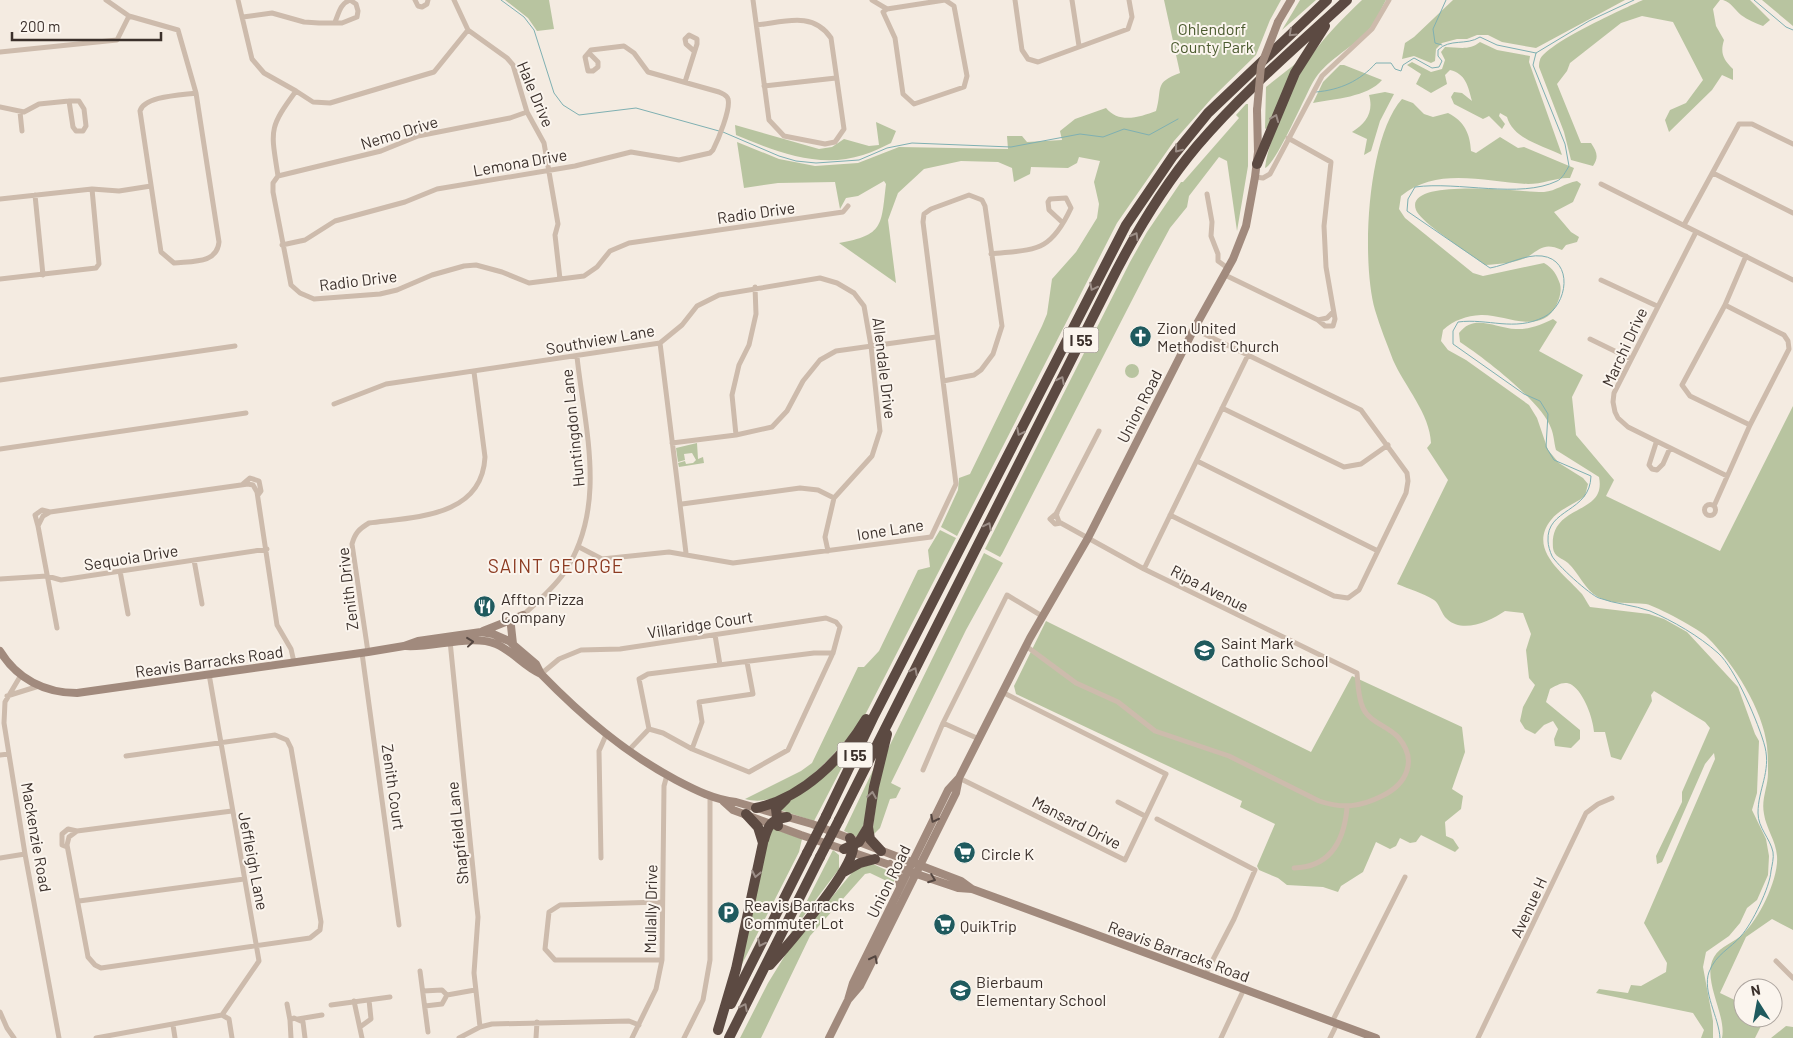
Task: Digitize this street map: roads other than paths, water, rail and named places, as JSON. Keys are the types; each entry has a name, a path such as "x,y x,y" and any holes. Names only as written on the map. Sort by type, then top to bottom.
{"highway":[{"name":"I 55","path":"716,1034 885,694 1108,257 1141,201 1173,156 1208,113 1327,0"},
{"name":"I 55","path":"729,1038 1116,270 1148,214 1180,168 1215,126 1250,89 1347,0"},
{"path":"1257,164 1294,73 1335,12"},
{"path":"716,1034 738,962 763,843 775,821 778,805 788,796 813,780 834,761 859,731 875,703 885,694"},
{"path":"842,874 878,855 870,839 868,827 874,787 892,714"},
{"path":"756,808 788,796"},
{"path":"746,814 758,827 763,843"},
{"path":"775,821 787,817"},
{"path":"760,975 782,952 842,874 852,846 868,827"}],"main road":[{"name":"Union Road","path":"829,1038 848,1000 853,983 948,790 959,778 1026,646 1088,538 1194,329 1227,272 1246,226 1255,177 1257,164 1257,110 1261,66 1278,22 1291,0"},
{"path":"481,632 523,615"},
{"path":"511,626 513,644"},
{"name":"Reavis Barracks Road","path":"21,675 39,686 57,691 77,693 404,646 420,647 481,632 502,637 513,644 536,664 541,674 606,735 628,752 666,775 710,796 723,801 736,802 756,808 775,821"},
{"name":"Reavis Barracks Road","path":"450,640 480,641 498,645 530,670 541,674"},
{"path":"0,651 21,675"},
{"name":"Union Road","path":"848,1000 860,986 956,793 959,778"},
{"name":"Reavis Barracks Road","path":"723,801 733,810 775,821 878,855 912,862 961,880 972,890"},
{"name":"Reavis Barracks Road","path":"787,817 852,846 878,855 890,864 958,888 972,890 1376,1038"},
{"path":"890,864 898,875 900,886"}],"street":[{"path":"106,0 129,16 178,30 196,93 219,242 216,254 208,259 174,263 161,252 140,112 141,108 150,100 196,93"},
{"path":"238,0 252,59 264,73 322,104 434,72 468,30"},
{"path":"243,17 272,13 304,22 342,23 356,17 358,11 356,4 350,0 346,2 340,8 335,22"},
{"path":"415,0 418,6 422,7 427,4 428,0"},
{"name":"Hale Drive","path":"454,0 468,30 507,58 513,65 527,112 544,143 558,224 555,235 560,279"},
{"path":"753,0 769,120 784,136 825,144 835,142 841,136 844,129 844,118 831,38 824,27 803,20 757,25"},
{"path":"872,0 887,9"},
{"path":"945,0 954,6 966,76 964,87 914,104 903,94 895,38 883,12 887,9 945,0"},
{"path":"1015,0 1022,50 1028,59 1038,62 1128,28 1132,16 1130,0"},
{"path":"1072,0 1080,46"},
{"path":"1255,177 1263,178 1270,174 1322,76 1372,29 1389,0"},
{"path":"0,52 118,40 129,16"},
{"path":"589,53 591,50 624,46 634,53 648,72 685,82 694,51"},
{"path":"764,86 836,78"},
{"name":"Lemona Drive","path":"282,245 305,240 335,222 405,202 437,188 549,171 631,152 679,160 710,154 725,118 729,102 727,96 685,82"},
{"name":"Radio Drive","path":"296,91 275,121 273,130 278,176 273,183 273,192 291,285 300,293 314,299 398,290 432,275 464,266 490,268 529,283 584,276 597,267 610,251 629,243 843,212 848,206"},
{"path":"0,107 20,112 40,104 69,101 79,101 83,106 86,126 83,131 76,131 73,127 69,101"},
{"path":"20,112 22,131"},
{"name":"Nemo Drive","path":"278,176 381,151 418,136 510,118 527,112"},
{"path":"1684,225 1739,124 1752,124 1793,144"},
{"path":"1207,194 1212,222 1211,236 1218,254 1218,261 1227,272 1318,320 1325,326 1333,326 1335,319 1326,267 1324,226 1331,162 1288,138"},
{"path":"1713,173 1793,213"},
{"path":"1601,184 1793,280"},
{"path":"0,199 92,189 119,191 151,186"},
{"path":"0,279 92,270 100,264 92,189"},
{"name":"Ione Lane","path":"579,547 597,558 606,560 660,552 686,553 733,563 931,536 934,534 956,484 936,337 923,222 924,214 931,209 969,195 982,200 985,206 991,254"},
{"path":"34,196 43,275"},
{"path":"943,381 974,375 981,370 993,354 1002,326 991,254 1046,245 1054,238 1063,223 1070,208 1066,198 1050,199 1048,202 1049,210 1063,223"},
{"name":"Marchi Drive","path":"1696,232 1614,393 1614,407 1623,423 1656,442 1727,476"},
{"path":"1746,256 1683,388 1690,396 1750,425"},
{"name":"Southview Lane","path":"334,404 386,384 577,357 660,343 682,324 697,306 719,295 755,287 820,278 837,283 854,293"},
{"path":"1601,280 1657,306"},
{"path":"736,435 733,390 739,365 749,345 756,314 755,287"},
{"name":"Allendale Drive","path":"828,550 825,537 834,498 872,456 880,431 871,346 864,306 854,293"},
{"path":"1714,506 1750,425 1789,349 1788,341 1784,335 1724,305"},
{"path":"1318,320 1327,318 1333,312"},
{"path":"1170,515 1334,596 1348,598 1359,590 1406,494 1408,481 1407,472 1361,410 1194,329"},
{"path":"672,442 736,435 772,427 787,411 803,381 820,360 836,352 936,337"},
{"path":"1590,339 1631,358"},
{"path":"660,343 672,442 682,504 686,553"},
{"path":"0,380 235,346"},
{"path":"1144,569 1248,356"},
{"name":"Huntingdon Lane","path":"498,645 511,626 558,581 579,547 590,506 591,475 577,357"},
{"name":"Zenith Drive","path":"365,652 352,544 354,538 358,530 369,523 448,510 472,492 484,468 485,457 474,372"},
{"path":"1222,408 1344,467 1360,464 1388,445"},
{"path":"0,449 246,413"},
{"name":"Ripa Avenue","path":"1099,431 1056,516 1050,519 1056,524 1061,523 1144,569 1357,673 1363,709 1397,736 1406,750 1408,768 1402,782 1388,793 1368,803 1347,808"},
{"path":"1656,442 1649,459 1649,465 1652,469 1657,470 1661,466 1670,448"},
{"path":"1197,461 1378,551"},
{"path":"243,484 250,478 259,481 261,491 258,495"},
{"path":"38,526 43,516 50,512 243,484 253,485 258,495 278,631 290,649 294,662"},
{"path":"682,504 800,488 818,490 834,498"},
{"path":"50,512 48,510 38,512 35,520 38,526 57,628"},
{"name":"Sequoia Drive","path":"0,579 47,576 61,580 266,549"},
{"path":"194,560 202,604"},
{"path":"120,571 128,614"},
{"path":"923,770 943,723 1006,595 1042,616"},
{"name":"Villaridge Court","path":"541,674 559,659 581,650 620,649 826,618 836,622 840,627 833,653"},
{"path":"715,635 720,665"},
{"name":"Shapfield Lane","path":"450,640 476,899 475,990 480,1027"},
{"path":"1026,646 1076,683 1118,702 1155,731 1229,756 1319,801 1347,808 1346,822 1331,854 1320,863 1307,868 1294,868"},
{"name":"Zenith Court","path":"365,652 399,925"},
{"path":"814,653 833,653 788,750 749,772 692,749 663,734 649,730 639,679 648,674 814,653"},
{"path":"692,749 702,722 699,702 753,694 748,662"},
{"name":"Jeffleigh Lane","path":"209,674 244,879 258,946 259,961 255,970 222,1015"},
{"name":"Mackenzie Road","path":"21,675 7,696 3,711 25,854 59,1038"},
{"path":"7,696 39,686"},
{"name":"Mansard Drive","path":"959,778 997,795 1125,860 1166,774 1002,692"},
{"path":"943,723 979,739"},
{"path":"628,752 649,730"},
{"path":"77,831 69,837 67,847 79,901 88,958 101,968 310,938 320,930 321,922 291,748 287,740 275,735 126,756"},
{"path":"601,858 599,751 606,735"},
{"path":"0,755 9,754"},
{"name":"Mullally Drive","path":"632,1038 656,989 662,960 661,902 664,870 664,786 666,775"},
{"path":"684,1038 703,1000 710,960 710,796"},
{"name":"Avenue H","path":"1478,1038 1586,813 1598,804 1612,798"},
{"path":"1118,802 1145,816"},
{"path":"67,847 62,845 62,834 68,829 77,831 232,811"},
{"path":"1157,819 1255,870 1234,919 1205,975"},
{"path":"0,858 25,854"},
{"path":"1330,1038 1335,1023 1405,877"},
{"path":"79,901 244,879"},
{"path":"661,902 560,905 554,907 550,912 546,929 545,949 555,960 662,960"},
{"path":"1776,961 1793,978"},
{"path":"420,971 428,1032"},
{"path":"1221,1038 1244,989"},
{"path":"423,991 442,990 447,995"},
{"path":"447,995 475,990"},
{"path":"425,1006 442,1004 447,995"},
{"path":"331,1005 390,997"},
{"path":"360,1027 371,1019 369,1000"},
{"path":"354,1001 362,1038"},
{"path":"287,1004 291,1038"},
{"path":"0,1012 14,1038"},
{"path":"96,1038 120,1036 222,1015 229,1020 232,1038"},
{"path":"290,1020 322,1015"},
{"path":"298,1018 302,1022 304,1038"},
{"path":"459,1038 467,1036 480,1027 537,1022 629,1021 639,1025"},
{"path":"536,1038 537,1022"},
{"path":"172,1025 175,1038"}],"waterway":[{"path":"501,0 524,17 534,30 554,93 563,105 579,115 636,108 719,131"},
{"path":"1442,45 1435,43 1433,29 1446,0"},
{"path":"1634,0 1589,21 1536,53 1533,65 1565,144 1569,166 1561,179 1542,186 1525,189 1450,186 1415,187 1408,199 1407,211 1490,268 1536,256 1552,259 1559,266 1563,274 1564,284 1562,293 1558,303 1544,317 1522,324 1458,322 1453,331 1453,344 1524,394 1540,401 1548,414 1546,447 1554,460 1591,476 1589,488 1584,497 1560,516 1549,530 1548,544 1555,560 1595,596 1650,611 1686,629 1711,647 1725,660 1732,671 1758,725 1766,756 1758,813 1762,828 1773,852 1773,859 1770,878 1760,905 1750,923 1737,941 1719,956 1709,972 1707,980 1709,996 1720,1038"},
{"path":"1754,0 1786,27 1793,30"},
{"path":"1316,92 1349,84 1376,63 1391,63 1395,69 1401,71 1403,65 1414,58 1432,68 1439,67 1442,61 1438,56 1438,50 1443,46 1475,40 1480,37 1497,45 1536,53"},
{"path":"723,132 779,156 796,161 816,163 859,160 887,148 912,143 1011,147 1080,134 1103,137 1124,129 1149,135 1178,119"}],"place":[{"name":"Zion United Methodist Church","path":"1141,336"},
{"name":"Affton Pizza Company","path":"485,607"},
{"name":"Saint Mark Catholic School","path":"1205,651"},
{"name":"Circle K","path":"965,853"},
{"name":"Reavis Barracks Commuter Lot","path":"728,913"},
{"name":"QuikTrip","path":"944,925"},
{"name":"Bierbaum Elementary School","path":"960,990"}],"district":[{"name":"SAINT GEORGE","path":"556,565"}],"park label":[{"name":"Ohlendorf County Park","path":"1212,37"}]}
